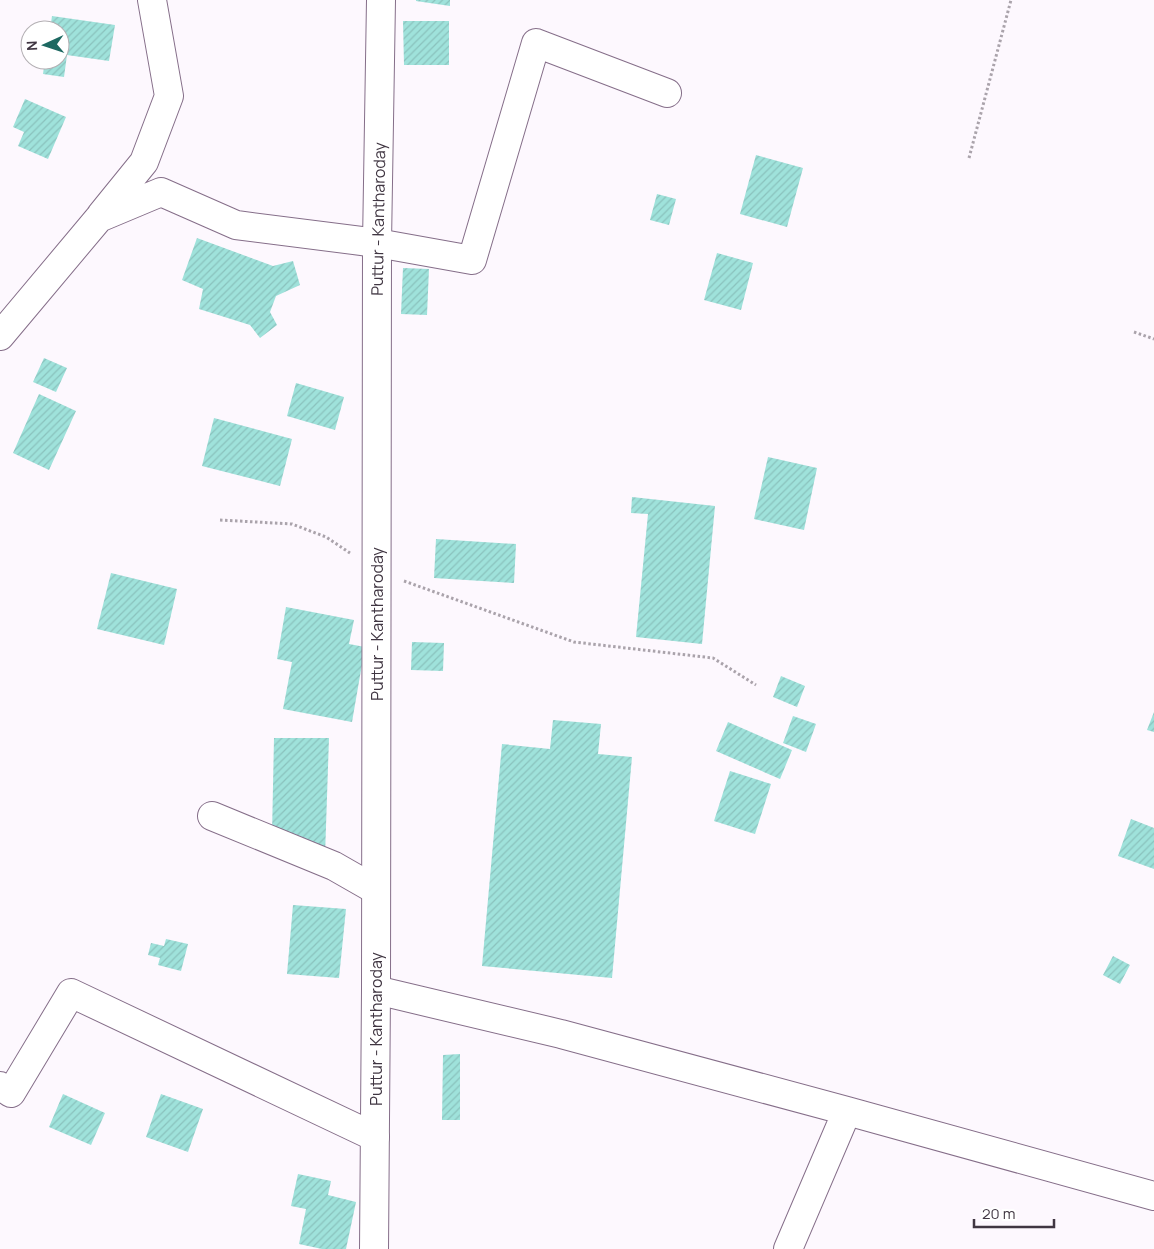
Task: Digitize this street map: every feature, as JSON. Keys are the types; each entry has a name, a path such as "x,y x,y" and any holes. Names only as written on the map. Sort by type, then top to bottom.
{"street":[{"path":"0,336 144,162 169,96 152,0"},
{"name":"Puttur - Kantharoday","path":"374,1249 377,243 381,0"},
{"path":"99,218 162,192 236,225 377,243 472,260 536,43 667,93"},
{"path":"212,816 334,866 376,890"},
{"path":"376,990 560,1034 1154,1196"},
{"path":"0,1086 11,1092 71,993 375,1137"},
{"path":"788,1249 847,1111"}],"path":[{"path":"969,158 1011,0"},
{"path":"1134,332 1154,338"},
{"path":"220,520 292,524 326,537 376,572 574,642 713,658 756,685"}],"building":[{"path":"450,0 450,6 416,1"},
{"path":"52,16 115,25 109,61 70,55 70,20 51,20"},
{"path":"403,21 449,21 449,65 404,65"},
{"path":"44,70 65,70 64,77 43,74"},
{"path":"25,99 66,117 48,159 18,146 24,132 13,127"},
{"path":"756,155 803,168 787,227 740,214"},
{"path":"657,194 676,199 669,225 650,220"},
{"path":"197,238 273,266 293,261 300,285 276,296 270,312 277,325 260,338 250,325 199,309 203,289 182,280"},
{"path":"717,253 753,263 741,310 704,300"},
{"path":"403,268 429,269 427,315 401,314"},
{"path":"44,358 67,368 56,392 33,382"},
{"path":"296,383 344,397 335,430 287,416"},
{"path":"39,394 76,411 49,470 13,453"},
{"path":"214,418 292,439 280,486 202,466"},
{"path":"768,457 817,468 804,530 754,519"},
{"path":"632,497 715,506 702,644 636,637 648,514 631,513"},
{"path":"436,539 516,544 514,583 434,578"},
{"path":"111,573 177,589 164,645 97,629"},
{"path":"286,607 354,620 349,644 365,647 352,722 283,709 292,662 277,659"},
{"path":"412,642 444,643 443,671 411,670"},
{"path":"781,676 805,686 797,707 773,697"},
{"path":"1154,712 1154,732 1147,730"},
{"path":"793,716 816,724 806,752 783,743"},
{"path":"553,720 601,724 598,754 632,757 612,978 482,966 502,744 550,749"},
{"path":"728,722 792,750 780,779 716,751"},
{"path":"274,738 329,738 325,856 272,834"},
{"path":"730,771 771,784 755,834 714,821"},
{"path":"1131,819 1154,828 1154,869 1118,856"},
{"path":"293,905 346,909 339,978 287,974"},
{"path":"166,939 188,944 181,971 158,965 160,958 148,955 151,943 164,946"},
{"path":"1113,956 1130,965 1120,984 1103,975"},
{"path":"460,1054 460,1120 442,1120 443,1055"},
{"path":"63,1094 105,1113 91,1145 49,1127"},
{"path":"161,1094 203,1109 188,1152 146,1137"},
{"path":"298,1174 331,1181 328,1195 356,1202 346,1249 322,1249 299,1244 306,1209 291,1206"}]}
